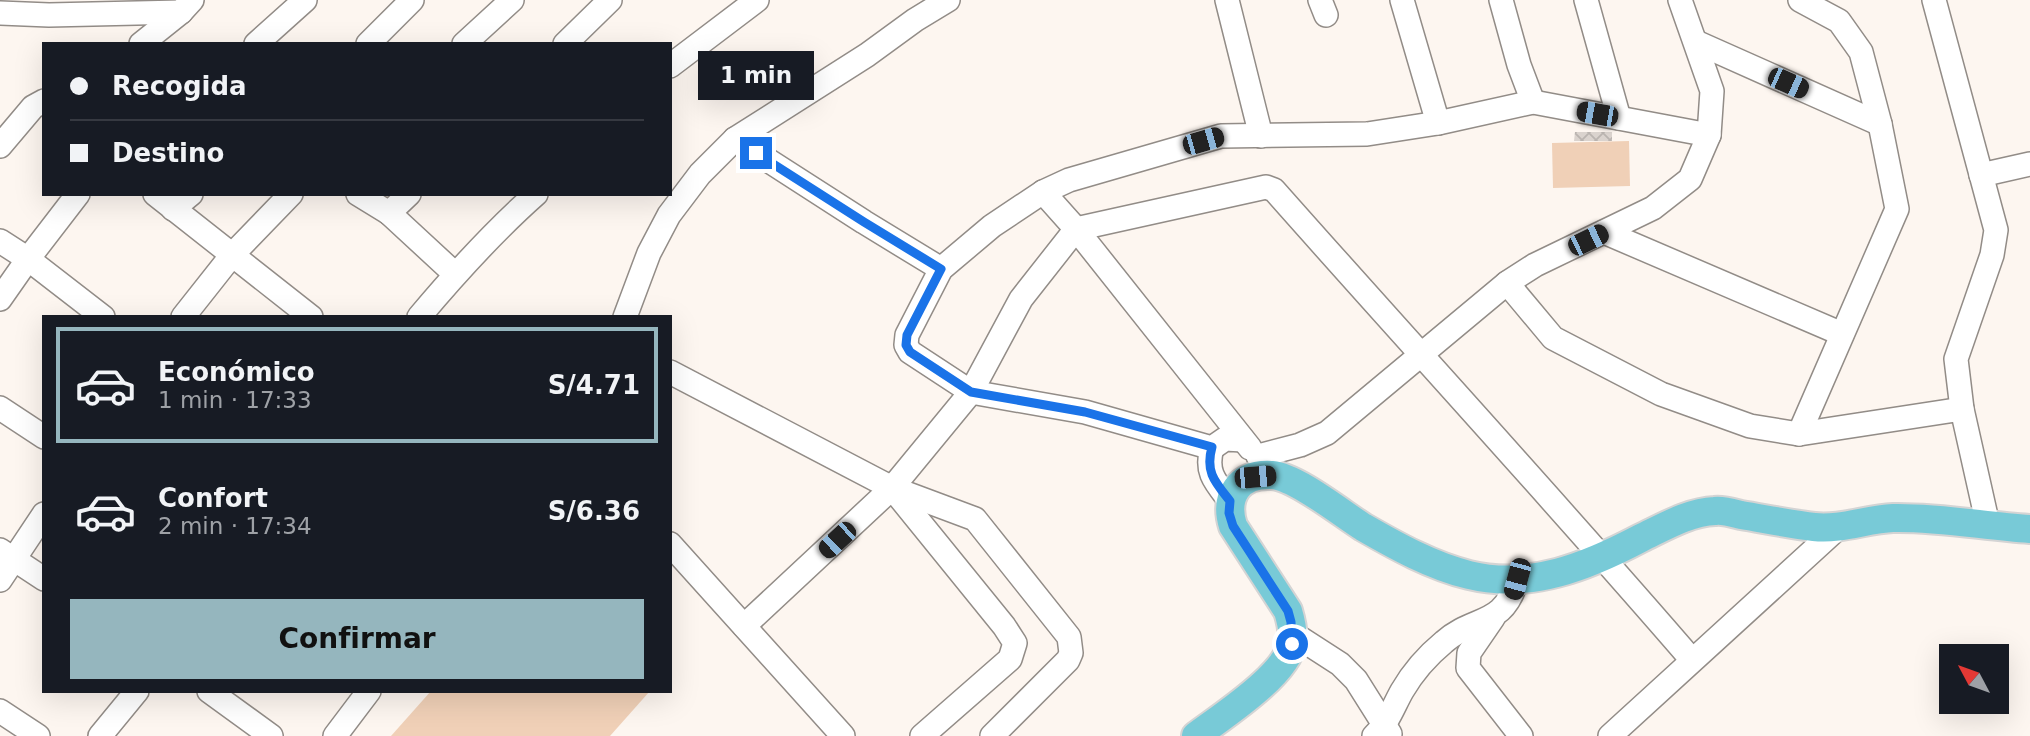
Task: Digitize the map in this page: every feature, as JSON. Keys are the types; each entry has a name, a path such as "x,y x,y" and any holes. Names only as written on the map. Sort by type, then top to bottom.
{"main road":[{"path":"1196,736 1269,680 1282,664 1292,644 1288,611 1233,526 1229,513 1234,493 1255,477 1258,457 1365,528 1442,566 1471,575 1500,579 1534,578 1569,570 1604,557 1693,514 1717,511 1816,527 1903,518 2029,530"}],"street":[{"path":"258,42 305,0"},
{"path":"370,42 412,0"},
{"path":"466,42 512,0"},
{"path":"567,42 610,0"},
{"path":"672,64 757,0"},
{"path":"626,315 649,253 669,215 701,174 735,139 948,0"},
{"path":"1227,0 1261,136"},
{"path":"1402,0 1438,123"},
{"path":"1501,0 1519,65 1533,102"},
{"path":"1586,0 1619,118"},
{"path":"1234,493 1213,480 1208,462 1212,447 1225,439 1258,457 1300,445 1327,433 1507,283 1535,265 1653,208 1690,178 1709,135 1712,91 1680,0"},
{"path":"1799,435 1897,209 1880,124 1861,52 1839,22 1800,0"},
{"path":"1934,0 1996,230 1993,255 1956,359 1962,409 1988,525"},
{"path":"0,13 49,15 186,6"},
{"path":"143,42 186,6"},
{"path":"1696,41 1880,124"},
{"path":"0,146 33,107 42,102"},
{"path":"1212,447 1085,412 971,392 910,352 906,345 907,335 941,269 992,226 1043,192 1069,180 1221,136 1367,134 1438,123 1533,102 1709,135"},
{"path":"735,139 941,269"},
{"path":"1981,175 2030,164"},
{"path":"744,626 892,488 971,392 1021,299 1076,229 1266,187 1275,190 1419,354 1604,557 1692,660"},
{"path":"1043,192 1076,229 1258,457"},
{"path":"0,299 76,196"},
{"path":"164,202 184,196"},
{"path":"185,315 232,255 289,196"},
{"path":"361,196 389,213 456,274"},
{"path":"389,213 407,196"},
{"path":"421,315 508,219 534,196"},
{"path":"164,202 308,315"},
{"path":"1604,232 1842,334"},
{"path":"0,241 28,259 100,315"},
{"path":"1507,283 1553,338 1661,394 1750,426 1799,435 1962,409"},
{"path":"672,373 892,488 975,519 1069,637 1071,653 1068,660 992,736"},
{"path":"0,408 42,437"},
{"path":"892,488 1015,643 1010,659 922,736"},
{"path":"0,580 7,555 42,516"},
{"path":"1610,736 1840,526"},
{"path":"672,546 843,736"},
{"path":"7,555 42,578"},
{"path":"1517,579 1513,596 1469,653 1468,668 1521,736"},
{"path":"1383,733 1401,692 1427,657 1447,639 1497,614"},
{"path":"1292,633 1340,664 1356,680 1369,699 1383,733"},
{"path":"100,736 135,693"},
{"path":"212,693 271,736"},
{"path":"335,736 367,693"},
{"path":"0,711 38,736"}],"shaded area":[{"path":"1629,141 1630,186 1553,188 1552,143"},
{"path":"429,693 648,693 610,736 391,736"}],"building":[{"path":"1575,132 1612,132 1612,141 1574,141"}],"route":[{"path":"756,153 941,269 907,335 906,345 910,352 971,392 1085,412 1212,447 1208,462 1213,480 1230,501 1229,513 1233,526 1288,611 1292,644"}]}
